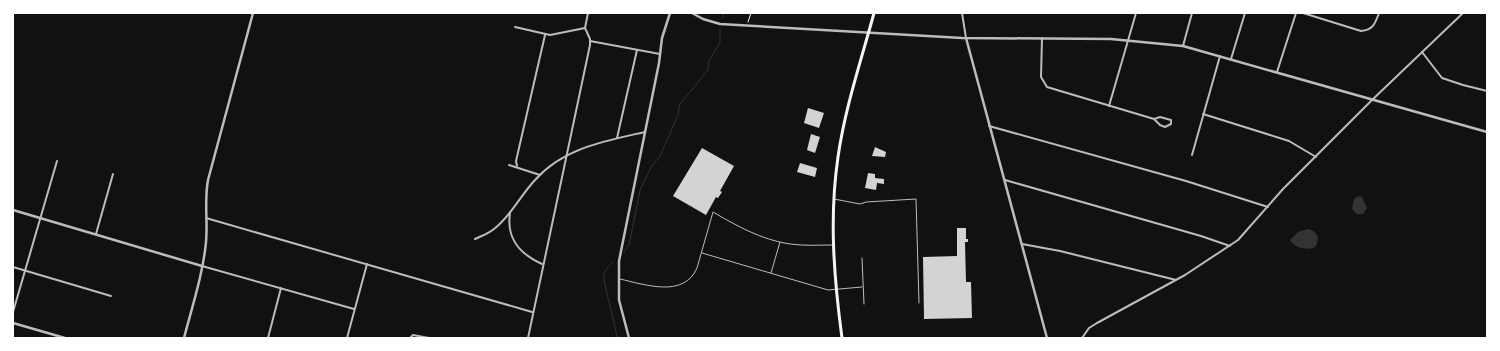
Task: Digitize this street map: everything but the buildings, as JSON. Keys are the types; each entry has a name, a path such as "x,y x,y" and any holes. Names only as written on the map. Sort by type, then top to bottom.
{"main road":[{"path":"842,338 836,290 833,245 834,199 838,156 846,115 874,13"}],"street":[{"path":"184,338 202,266 206,240 205,217 208,180 253,13"},
{"path":"528,338 542,264 590,41 585,28 588,13"},
{"path":"629,338 621,310 618,278 619,261 662,38 670,13"},
{"path":"692,13 715,23 966,38 1127,40 1183,46 1487,132"},
{"path":"962,13 966,38 989,126 1047,338"},
{"path":"1109,106 1136,13"},
{"path":"1183,46 1192,13"},
{"path":"1231,59 1245,13"},
{"path":"1277,72 1296,13"},
{"path":"1303,13 1361,31 1367,30 1373,26 1379,13"},
{"path":"1082,338 1090,328 1097,323 1176,280 1230,246 1248,230 1268,207 1372,100 1463,13"},
{"path":"515,27 545,35 585,28"},
{"path":"517,166 516,161 545,35"},
{"path":"1042,38 1040,74 1045,86 1060,92 1154,119 1165,118 1171,120 1172,124 1165,127 1160,125 1154,119"},
{"path":"590,41 660,54"},
{"path":"617,138 637,50"},
{"path":"1422,52 1442,78 1487,92"},
{"path":"1192,155 1220,56"},
{"path":"1203,114 1289,141 1316,157"},
{"path":"989,126 1193,183 1268,207"},
{"path":"475,239 492,231 511,212 540,175 571,152 602,142 645,132"},
{"path":"13,312 57,161"},
{"path":"509,165 517,166 540,175"},
{"path":"96,234 113,174"},
{"path":"1005,180 1201,236 1230,246"},
{"path":"13,210 354,309"},
{"path":"511,212 510,230 514,242 522,253 542,264"},
{"path":"205,217 532,312"},
{"path":"1022,244 1060,251 1176,280"},
{"path":"347,338 367,264"},
{"path":"13,267 111,296"},
{"path":"268,338 281,288"},
{"path":"13,323 65,338"},
{"path":"410,337 416,335 429,338"}],"lane":[{"path":"834,199 860,204 866,202 916,199 919,303"},
{"path":"618,278 658,287 675,287 686,283 693,277 702,253 713,212 744,230 780,242 790,244 833,245"},
{"path":"771,274 780,242"},
{"path":"702,253 828,290 862,287"},
{"path":"862,258 862,287 864,304"}],"path":[{"path":"748,25 751,13"}],"shaded area":[{"path":"1358,196 1362,197 1367,208 1363,214 1357,214 1352,209 1354,199"},
{"path":"1307,229 1313,231 1317,235 1318,241 1315,247 1309,249 1301,248 1292,243 1290,240 1298,232"}],"waterway":[{"path":"723,13 723,18"},
{"path":"624,252 629,245 640,190 651,167 660,156 678,115 680,104 708,70 709,61 720,42 720,29"},
{"path":"613,262 605,271 604,278 617,338"}]}
